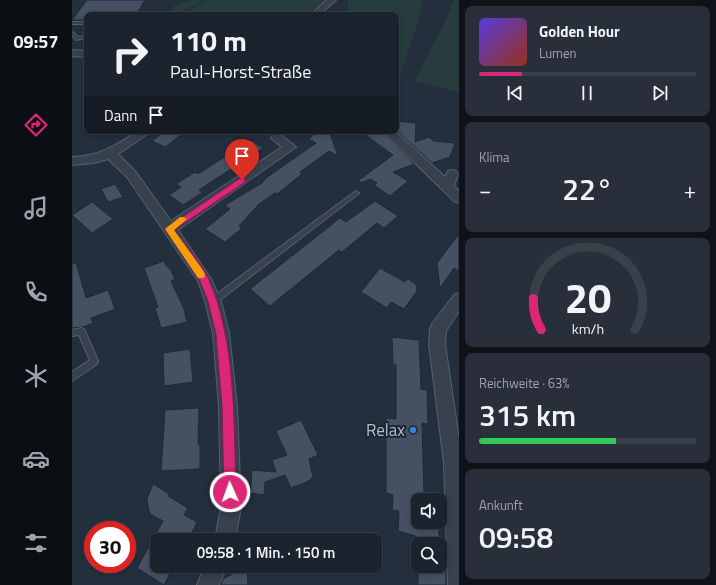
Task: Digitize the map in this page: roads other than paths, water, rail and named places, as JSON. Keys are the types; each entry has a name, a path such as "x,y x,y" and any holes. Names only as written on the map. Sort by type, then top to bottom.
{"street":[{"path":"318,12 332,0"},
{"path":"72,53 84,54"},
{"path":"72,161 97,159 111,155 142,134"},
{"path":"391,134 459,198"},
{"path":"169,229 290,147 277,138"},
{"path":"111,155 131,174 204,279 213,301 221,334 228,406 231,506 226,533"},
{"path":"447,187 452,174"},
{"path":"459,299 438,329 437,344 453,464 459,585"},
{"path":"208,585 213,573"}],"lane":[{"path":"72,23 84,23"},
{"path":"72,33 78,39 84,38"},
{"path":"213,301 356,193"},
{"path":"72,333 81,330 94,361 72,377"}],"place":[{"name":"Relax","path":"413,430"}]}
